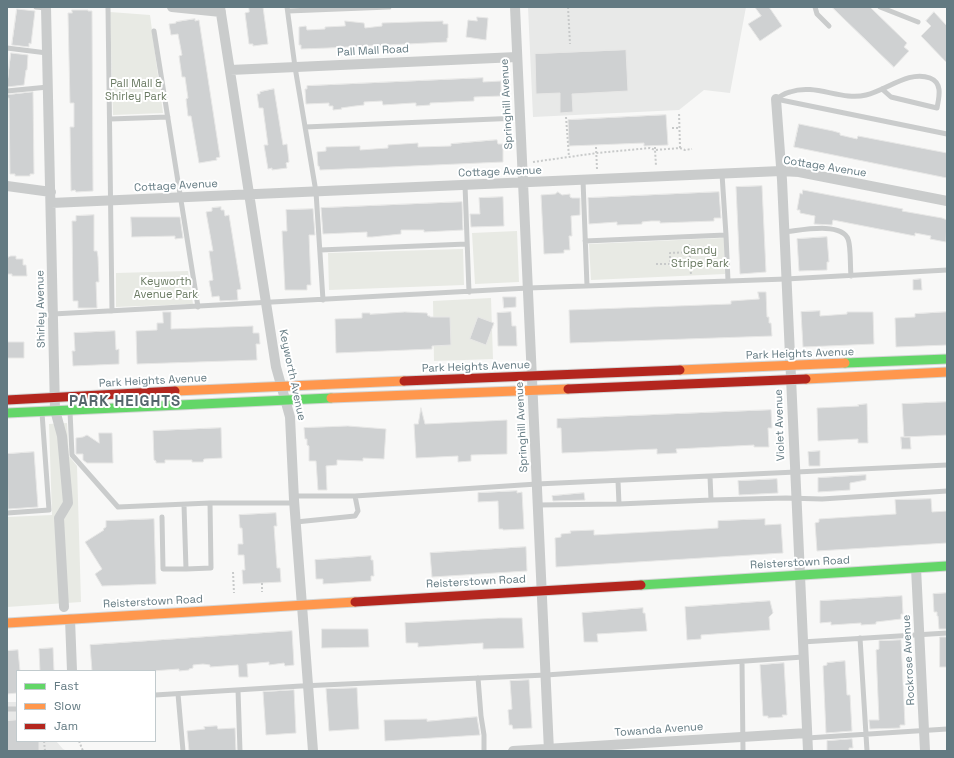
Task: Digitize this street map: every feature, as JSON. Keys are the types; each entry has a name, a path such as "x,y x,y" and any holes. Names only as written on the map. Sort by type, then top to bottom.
{"main road":[{"name":"Park Heights Avenue","path":"7,400 281,386 947,360"},
{"path":"7,413 947,372"},
{"name":"Reisterstown Road","path":"7,623 947,566"}],"street":[{"path":"172,7 221,10"},
{"name":"Springhill Avenue","path":"515,7 549,750"},
{"name":"Shirley Avenue","path":"46,8 55,410 62,436 68,503 59,518 64,607"},
{"name":"Keyworth Avenue","path":"221,10 276,367 290,417 294,499 313,751"},
{"name":"Pall Mall Road","path":"230,70 517,57"},
{"name":"Violet Avenue","path":"776,99 784,232 808,751"},
{"name":"Cottage Avenue","path":"51,203 781,171 799,172 947,201"},
{"path":"7,186 51,192"},
{"name":"Rockrose Avenue","path":"916,568 925,751"},
{"path":"70,619 72,670"},
{"name":"Towanda Avenue","path":"514,751 743,737 807,735"}],"lane":[{"path":"36,7 46,8"},
{"path":"108,7 112,311"},
{"path":"323,300 316,192 287,9 389,7"},
{"path":"814,7 817,14 829,26"},
{"path":"880,7 918,22"},
{"path":"154,31 198,307"},
{"path":"7,48 47,53"},
{"path":"776,99 789,92 798,90 811,90 850,96 867,95 914,76 923,76 932,78 938,84 940,90 938,108 890,97 882,89"},
{"path":"7,91 48,87"},
{"path":"776,99 947,134"},
{"path":"110,119 168,117"},
{"path":"305,127 519,118"},
{"path":"722,174 728,281"},
{"path":"583,180 587,286"},
{"path":"465,185 469,292"},
{"path":"784,232 828,228 842,232 848,239 851,276"},
{"path":"585,241 726,235"},
{"path":"320,250 467,244"},
{"path":"52,314 528,288 786,279 947,270"},
{"path":"70,410 72,455 118,507 355,496 537,484 947,465"},
{"path":"7,513 49,510 42,411"},
{"path":"710,476 711,500"},
{"path":"618,481 619,504"},
{"path":"538,505 796,498 822,499 947,491"},
{"path":"296,522 356,516 358,511 355,496"},
{"path":"162,517 164,569 212,568 210,503"},
{"path":"184,505 186,569"},
{"path":"802,642 947,633"},
{"path":"860,638 867,751"},
{"path":"156,695 546,675 803,657"},
{"path":"742,662 743,751"},
{"path":"478,678 484,735 484,751"},
{"path":"238,690 240,751"},
{"path":"178,694 183,751"},
{"name":"Towanda Avenue","path":"807,735 866,734 947,729"}],"path":[{"path":"568,7 570,44"},
{"path":"679,112 680,148"},
{"path":"566,117 569,157"},
{"path":"672,128 680,128"},
{"path":"596,147 597,169"},
{"path":"533,162 597,153 650,148 692,149"},
{"path":"655,148 656,166"},
{"path":"689,236 691,283"},
{"path":"656,264 670,264 670,253 690,252"},
{"path":"233,572 234,593"},
{"path":"262,583 262,592"}],"shaded area":[{"path":"528,7 746,7 730,93 704,90 679,110 533,117"},
{"path":"7,702 16,702 16,742 57,742 67,751 7,751"}],"green space":[{"name":"Pall Mall & Shirley Park","path":"110,12 150,15 163,113 113,115"},
{"path":"517,231 519,282 475,284 472,233"},
{"name":"Candy Stripe Park","path":"724,238 725,274 591,280 589,244"},
{"path":"463,249 464,285 329,290 328,253"},
{"name":"Keyworth Avenue Park","path":"188,271 193,304 116,307 116,273"},
{"path":"491,298 493,359 434,361 433,301"},
{"path":"67,423 69,456 77,466 81,602 7,607 7,517 52,515 49,424"}],"building":[{"path":"249,7 263,7 268,44 253,46 253,44 249,44 245,13 249,12"},
{"path":"755,7 769,7 782,26 760,41 748,24 761,16"},
{"path":"832,7 870,7 907,43 904,47 909,51 894,67"},
{"path":"17,9 35,11 31,44 29,43 29,47 12,45"},
{"path":"72,10 92,11 93,191 71,191 70,127 74,127 74,103 70,103 68,13 72,13"},
{"path":"934,12 947,26 947,63 921,36 931,26 926,21"},
{"path":"477,17 488,18 486,40 466,37 468,20 477,21"},
{"path":"195,19 195,21 199,20 220,157 216,158 217,160 199,163 191,116 188,116 186,99 188,98 185,77 182,77 179,56 182,55 178,34 171,35 169,24"},
{"path":"345,21 364,23 365,28 382,26 382,23 443,21 443,24 448,24 448,38 447,42 301,49 301,45 299,45 299,27 306,26 307,30 325,29 325,27 345,26"},
{"path":"626,50 628,91 572,94 573,112 560,113 560,93 536,94 535,54"},
{"path":"11,53 28,55 24,85 7,87"},
{"path":"483,78 483,82 501,81 501,96 474,97 474,101 430,103 430,105 416,106 416,103 383,105 382,101 364,102 364,105 333,110 333,106 329,106 329,103 306,104 305,89 307,89 307,86"},
{"path":"274,89 283,145 287,144 289,162 286,163 287,168 272,170 272,168 268,169 264,145 268,145 263,108 259,108 257,94"},
{"path":"33,92 34,174 30,174 30,176 15,176 15,174 10,174 9,98 7,98 7,95"},
{"path":"666,115 668,145 644,146 644,143 569,146 568,120"},
{"path":"799,124 833,131 840,133 840,135 857,139 858,136 947,153 947,178 794,147"},
{"path":"497,140 498,144 503,144 503,162 320,170 318,166 317,152 326,151 326,147 360,146 360,150 388,148 388,145 418,143 418,147 451,146 451,144"},
{"path":"762,186 766,272 740,274 736,187"},
{"path":"803,190 942,218 947,220 946,242 930,239 931,236 915,233 915,236 833,220 832,225 814,224 815,216 800,213 800,210 797,210 800,193 802,194"},
{"path":"558,192 562,195 570,194 570,197 572,198 580,198 580,215 571,216 572,236 569,236 570,250 564,250 564,253 544,254 541,195 555,194"},
{"path":"719,192 721,218 714,218 714,221 660,223 660,221 651,221 642,222 642,224 617,225 617,222 589,224 588,198"},
{"path":"503,197 504,226 471,227 470,214 480,214 479,198"},
{"path":"462,202 463,230 424,232 424,230 401,230 401,234 372,237 367,237 367,232 323,234 321,208"},
{"path":"221,207 221,210 224,210 225,216 229,215 241,289 237,290 238,300 220,301 219,296 212,297 209,281 213,280 209,251 213,251 206,212 212,211 212,208"},
{"path":"313,209 315,235 309,235 311,285 307,285 307,290 285,290 282,231 287,231 286,210"},
{"path":"94,215 94,251 97,251 98,257 99,282 96,282 97,308 78,308 78,301 73,301 72,221 76,221 76,216"},
{"path":"131,217 180,217 183,238 175,239 175,236 132,237"},
{"path":"827,237 829,262 827,262 827,270 799,271 797,239"},
{"path":"16,256 16,259 23,259 23,265 26,265 27,276 12,276 12,274 7,274 7,258"},
{"path":"921,279 922,290 913,290 913,280"},
{"path":"758,292 766,292 767,317 769,317 769,323 771,323 772,336 570,343 569,310 731,304 731,301 759,299"},
{"path":"503,297 516,297 516,307 504,308"},
{"path":"820,311 820,316 847,314 847,312 873,312 874,344 803,347 801,312"},
{"path":"163,312 171,312 171,329 253,326 253,333 259,333 260,344 256,344 257,360 137,364 136,331 157,330 157,323 163,323"},
{"path":"511,312 512,326 516,326 517,346 498,346 497,313"},
{"path":"947,312 947,345 896,347 895,318 915,317 915,314"},
{"path":"362,313 427,313 430,317 450,317 451,345 432,346 432,349 336,353 335,319 362,318"},
{"path":"478,317 494,323 486,345 470,339"},
{"path":"115,331 116,350 119,349 119,364 73,366 72,351 75,351 74,333"},
{"path":"7,342 24,342 24,358 7,358"},
{"path":"947,402 947,435 904,437 902,404"},
{"path":"867,404 868,443 858,443 858,439 818,441 817,408 859,406 858,405"},
{"path":"421,408 425,424 507,420 507,454 471,455 471,461 458,462 458,456 416,458 414,424 418,424"},
{"path":"771,410 772,428 768,428 769,447 754,447 754,445 676,449 677,453 657,454 657,449 562,453 561,428 557,428 557,419"},
{"path":"348,426 386,429 384,459 363,458 363,461 337,460 337,465 326,466 327,490 318,490 316,461 309,461 309,446 307,445 307,439 305,439 304,428"},
{"path":"221,428 222,458 204,459 203,462 192,462 192,460 165,460 165,463 156,463 154,460 153,431"},
{"path":"99,433 112,433 113,463 87,463 83,460 83,454 76,454 76,438 87,435 99,443"},
{"path":"901,437 910,437 911,449 902,449"},
{"path":"820,451 820,466 809,466 808,452"},
{"path":"34,452 38,507 8,509 7,454"},
{"path":"866,475 866,480 850,483 850,490 818,492 818,478"},
{"path":"777,479 778,493 739,495 738,481"},
{"path":"517,491 517,493 522,492 524,529 499,529 498,501 478,502 478,493"},
{"path":"584,493 585,500 553,501 552,496"},
{"path":"931,499 932,512 947,511 947,543 817,551 815,523 819,522 819,519 896,514 895,500"},
{"path":"276,513 277,526 274,526 277,568 280,568 281,582 243,584 242,570 245,570 244,555 238,555 238,544 243,544 239,515"},
{"path":"154,519 156,584 102,586 95,574 102,569 85,542 104,530 103,529 106,527 106,521"},
{"path":"765,519 765,525 781,524 783,553 556,567 555,538 561,537 561,534 571,533 570,531 594,530 594,535 702,529 718,528 718,521"},
{"path":"526,547 527,571 432,577 430,553"},
{"path":"371,556 371,560 373,560 374,576 371,576 371,581 323,584 323,579 316,579 315,560"},
{"path":"947,593 947,629 939,629 937,612 934,612 933,594"},
{"path":"902,596 903,614 901,614 901,619 876,622 876,624 861,625 861,623 831,625 831,622 820,623 820,601"},
{"path":"770,601 773,613 769,617 770,630 701,635 701,639 687,640 685,607"},
{"path":"643,608 647,631 597,634 598,642 584,642 582,613"},
{"path":"522,618 524,648 483,649 483,643 418,647 418,643 406,643 405,623"},
{"path":"322,629 368,629 369,647 322,648"},
{"path":"292,631 294,665 285,666 284,663 269,665 269,662 247,664 248,677 239,677 238,665 210,667 210,665 203,664 193,665 193,668 189,670 179,671 179,669 156,671 92,670 90,645"},
{"path":"940,637 947,637 947,667 940,667"},
{"path":"901,640 905,725 900,725 900,728 870,729 869,720 879,720 876,650 879,649 879,641"},
{"path":"53,648 54,670 40,670 39,649"},
{"path":"18,650 20,670 16,670 16,693 7,694 7,651"},
{"path":"845,661 847,695 850,695 852,731 826,733 823,666 827,665 827,663"},
{"path":"784,663 787,715 782,715 783,717 768,718 768,716 763,716 760,665"},
{"path":"529,680 532,728 513,729 512,725 509,725 508,710 512,709 510,681"},
{"path":"357,688 359,729 329,731 326,689"},
{"path":"294,690 296,733 266,735 263,692"},
{"path":"477,717 480,735 385,741 384,720 427,719 427,721"},
{"path":"16,720 16,742 39,742 39,751 7,751 7,721"},
{"path":"217,726 218,729 235,728 236,751 189,751 187,731"},
{"path":"852,739 853,748 849,748 849,751 827,751 827,741"}],"traffic: fast":[{"path":"845,363 947,359"},
{"path":"7,413 331,398"},
{"path":"641,585 947,566"}],"traffic: slow":[{"path":"680,370 845,363"},
{"path":"806,379 947,372"},
{"path":"175,391 404,381"},
{"path":"331,398 568,389"},
{"path":"7,623 355,602"}],"traffic: jam":[{"path":"404,381 680,370"},
{"path":"568,389 806,379"},
{"path":"7,400 175,391"},
{"path":"355,602 641,585"}],"district":[{"name":"PARK HEIGHTS","path":"125,402"}]}
